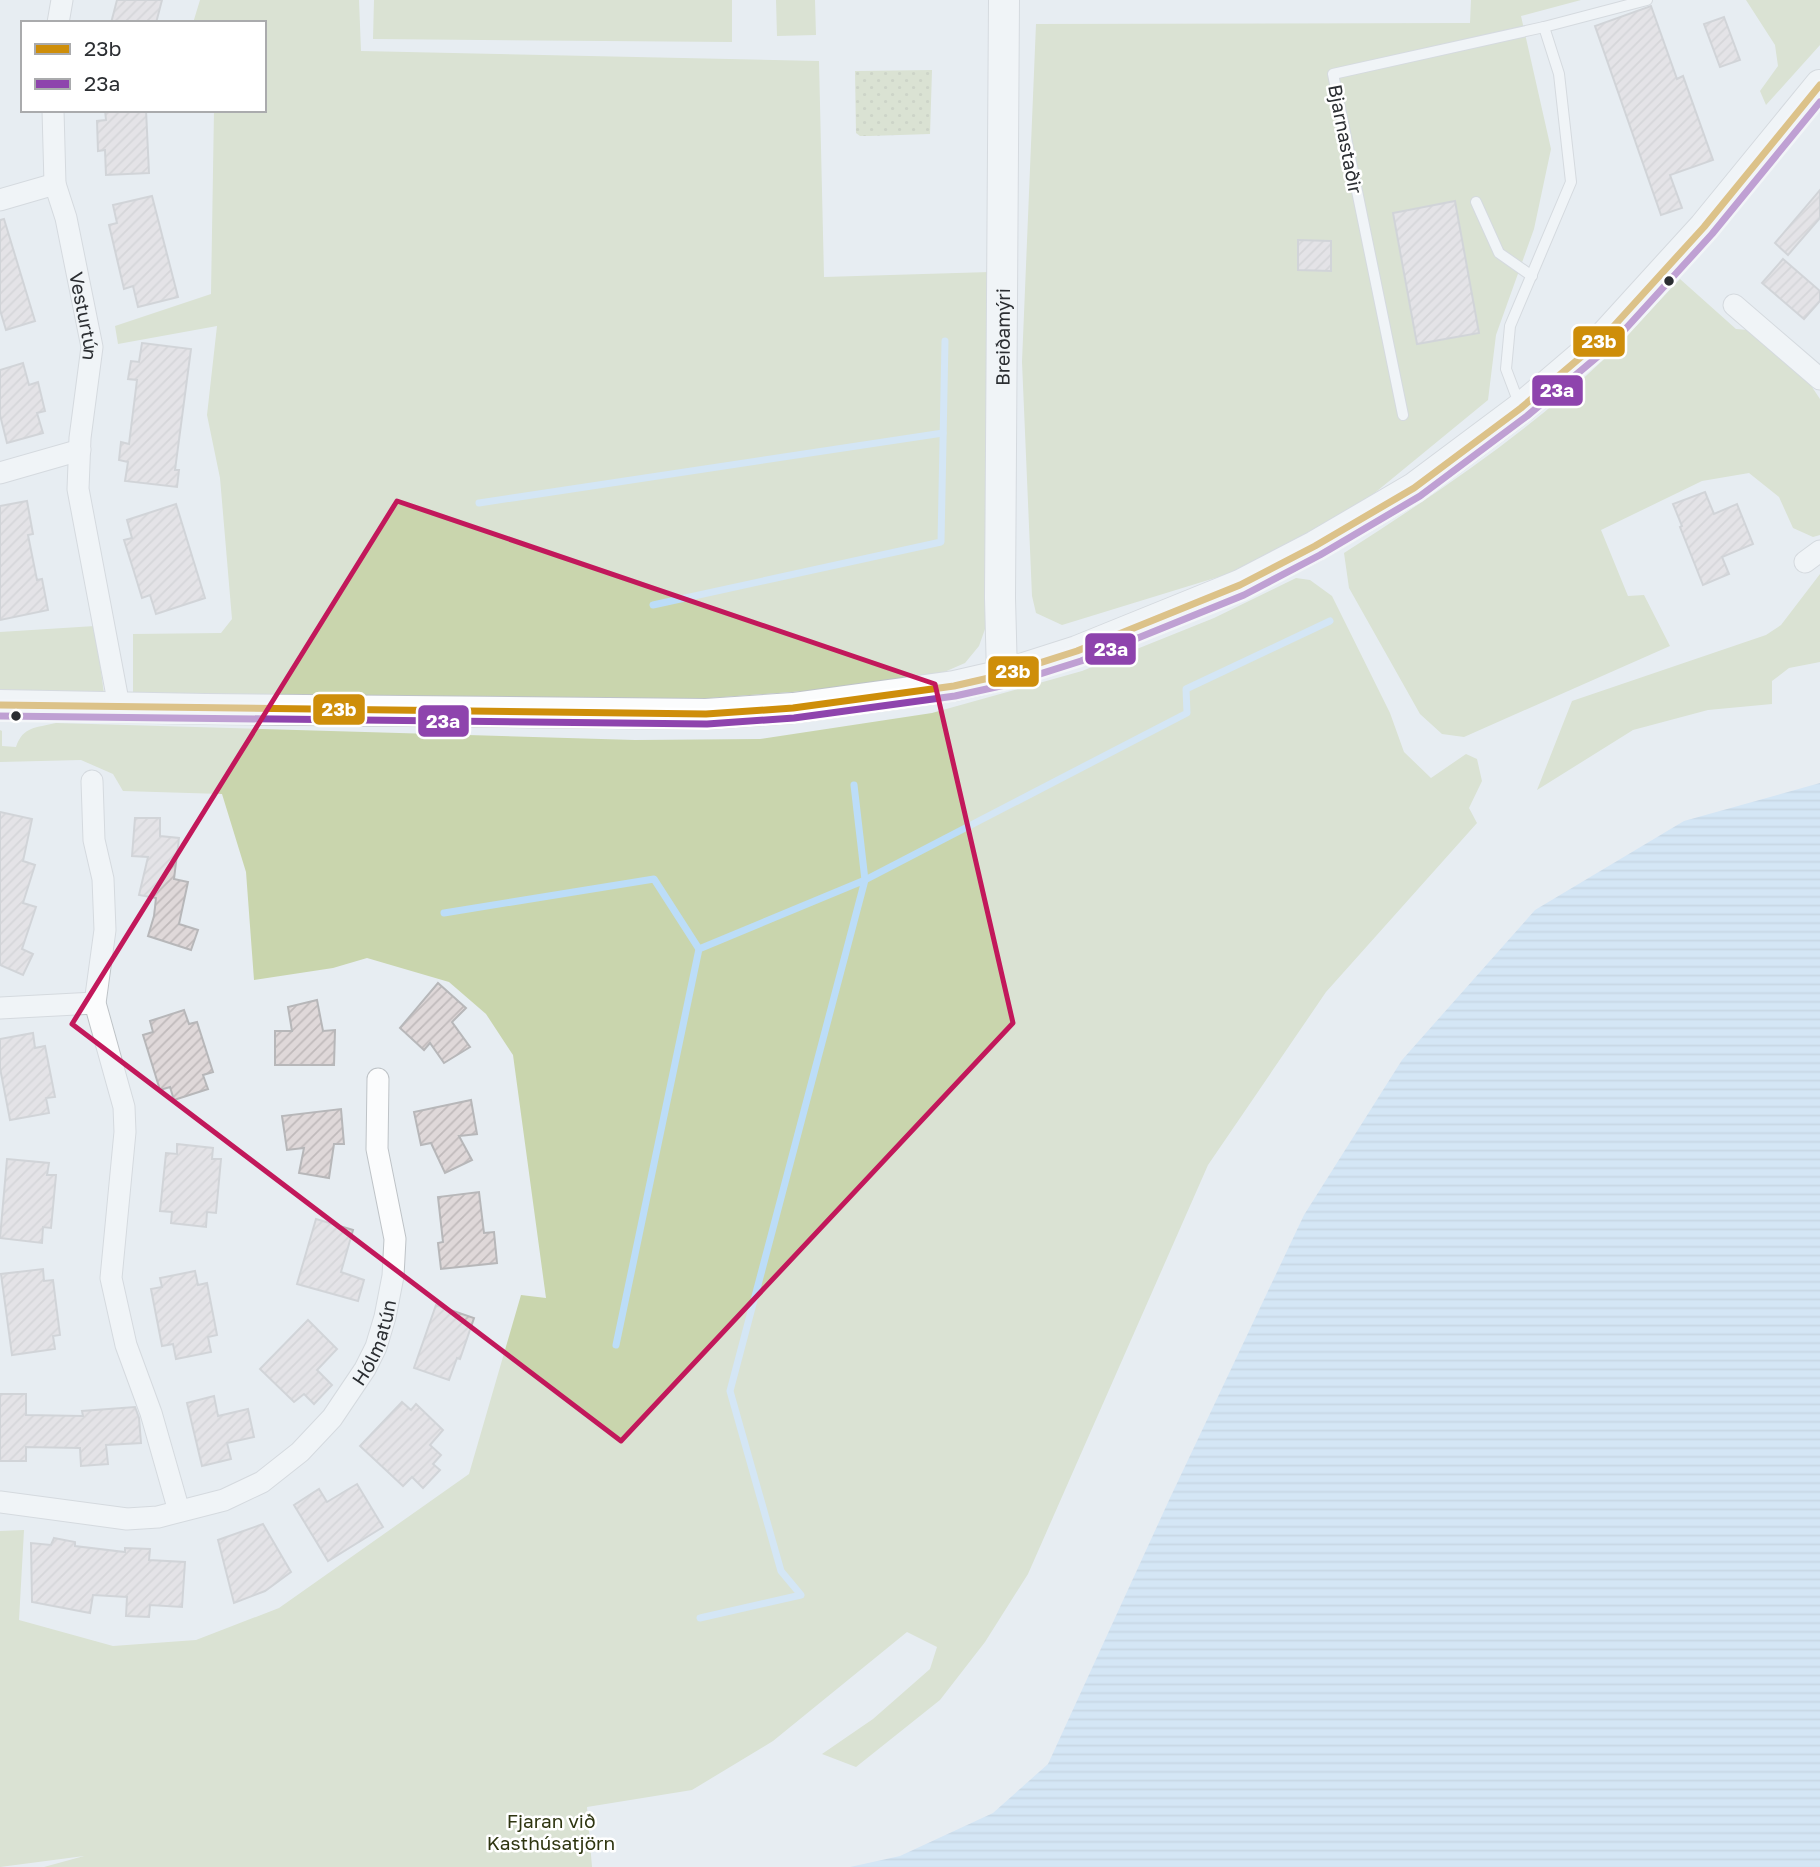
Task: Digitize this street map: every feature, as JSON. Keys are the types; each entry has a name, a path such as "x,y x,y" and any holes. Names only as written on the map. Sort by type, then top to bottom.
{"street":[{"path":"58,21 62,0"},
{"name":"Breiðamýri","path":"1002,675 1000,598 1004,0"},
{"path":"0,705 706,714 793,708 954,687 1077,651 1240,585 1315,546 1414,488 1521,408 1602,339 1704,226 1820,85"},
{"name":"Vesturtún","path":"53,112 55,184 66,218 92,347 78,489 119,706"},
{"path":"0,200 55,184"},
{"path":"1734,304 1820,379"},
{"path":"0,473 80,450"},
{"path":"92,782 94,841 103,879 105,930 95,1003 125,1119 111,1278 126,1345 151,1413 179,1511"},
{"path":"0,1008 95,1003"},
{"name":"Hólmatún","path":"0,1502 127,1519 158,1517 224,1500 262,1482 300,1452 332,1418 365,1369 376,1346 393,1276 395,1239 377,1149 378,1079"}],"lane":[{"path":"1521,408 1506,369 1510,326 1571,182 1559,74 1544,27 1647,0"},
{"name":"Bjarnastaðir","path":"1403,415 1333,74 1544,27"},
{"path":"1476,202 1499,253 1532,276"}],"highlighted area":[{"path":"397,501 935,684 1013,1023 621,1441 72,1024"}],"green space":[{"path":"200,0 359,0 361,51 819,61 824,277 990,272 990,615 979,646 965,663 942,673 845,688 684,700 133,698 133,634 221,633 232,619 220,478 207,415 217,326 118,344 115,326 211,294 214,112 266,112 266,21 194,21"},
{"path":"374,0 732,0 732,42 373,39"},
{"path":"776,0 815,0 816,35 777,36"},
{"path":"1471,0 1581,0 1521,16 1551,149 1534,229 1496,335 1488,400 1360,505 1228,574 1062,625 1036,613 1032,596 1022,362 1036,24 1470,23"},
{"path":"1746,0 1820,0 1820,45 1766,105 1760,91 1778,66 1775,45"},
{"path":"932,70 930,134 860,136 856,133 855,71"},
{"path":"1680,279 1736,329 1748,330 1808,381 1820,399 1820,535 1813,537 1793,528 1779,497 1749,473 1702,481 1601,530 1628,596 1644,595 1670,646 1464,737 1442,734 1420,714 1349,588 1344,553 1445,486 1542,414 1602,361"},
{"path":"1820,574 1820,662 1789,668 1772,681 1772,704 1708,710 1633,730 1537,790 1572,701 1766,635 1781,625"},
{"name":"Fjaran við Kasthúsatjörn","path":"1296,578 1310,580 1332,596 1390,713 1404,752 1431,778 1466,754 1477,759 1482,781 1469,808 1477,823 1326,992 1208,1165 1028,1574 985,1642 940,1700 856,1767 822,1754 873,1719 930,1669 937,1647 907,1632 773,1741 692,1790 587,1807 592,1867 44,1867 84,1856 0,1867 0,1531 24,1530 19,1620 113,1646 196,1640 279,1608 469,1474 521,1295 546,1298 513,1055 486,1014 449,982 367,958 333,968 254,980 246,872 222,794 123,791 113,774 81,760 0,762 0,730 2,746 16,747 26,731 56,723 635,740 760,739 932,713 1082,671 1214,618"},
{"path":"95,626 104,694 0,692 0,632"}],"water":[{"path":"1820,783 1820,1867 850,1867 900,1856 993,1813 1048,1764 1304,1215 1402,1060 1535,910 1684,821"}],"building":[{"path":"117,0 162,0 157,21 112,21"},
{"path":"1651,6 1677,79 1683,76 1713,160 1670,175 1682,208 1661,215 1595,26"},
{"path":"1724,17 1740,60 1720,67 1704,24"},
{"path":"105,112 146,112 149,173 106,175 105,150 98,151 97,121 106,120"},
{"path":"1820,190 1820,218 1788,255 1775,243"},
{"path":"152,196 178,297 138,307 133,286 124,289 109,225 117,223 113,205"},
{"path":"1455,201 1479,333 1417,344 1393,213"},
{"path":"4,219 35,321 6,330 0,310 0,220"},
{"path":"1298,240 1331,241 1331,271 1298,270"},
{"path":"1783,259 1820,291 1820,301 1804,319 1762,283"},
{"path":"142,343 191,349 175,470 179,470 177,487 125,481 128,462 119,460 121,442 129,444 137,380 128,379 131,361 139,362"},
{"path":"23,363 29,385 38,382 45,411 37,413 43,433 7,443 0,415 0,370"},
{"path":"1705,492 1714,514 1737,504 1753,544 1722,557 1729,574 1703,585 1673,504"},
{"path":"27,501 33,534 28,535 37,580 42,579 48,610 0,620 0,506"},
{"path":"176,504 205,598 156,614 150,595 142,598 124,540 132,538 127,520"},
{"path":"0,812 32,819 23,861 35,865 23,903 36,907 22,949 33,954 23,975 0,965"},
{"path":"135,818 160,818 160,836 179,838 174,879 188,882 179,924 198,930 191,950 148,936 156,898 139,895 148,857 132,856"},
{"path":"438,983 466,1008 452,1022 470,1047 444,1063 430,1043 424,1050 400,1028"},
{"path":"317,1000 323,1031 335,1030 334,1065 275,1065 275,1031 292,1031 288,1007"},
{"path":"184,1010 189,1024 197,1022 213,1072 203,1075 208,1089 174,1100 170,1087 160,1090 143,1035 153,1032 150,1021"},
{"path":"33,1033 35,1048 45,1046 55,1097 46,1098 49,1113 10,1120 0,1068 0,1039"},
{"path":"471,1100 477,1134 459,1136 472,1160 445,1173 431,1143 421,1145 414,1112"},
{"path":"341,1109 344,1144 334,1144 329,1178 299,1173 304,1148 287,1150 282,1116"},
{"path":"177,1144 213,1148 212,1159 221,1159 216,1213 207,1212 206,1227 171,1223 172,1212 160,1211 166,1153 177,1154"},
{"path":"7,1159 49,1163 47,1175 56,1175 51,1228 43,1227 42,1243 0,1238"},
{"path":"479,1192 484,1233 494,1232 497,1263 441,1269 438,1243 443,1242 438,1197"},
{"path":"316,1219 353,1230 341,1272 364,1280 358,1301 297,1284"},
{"path":"43,1269 44,1281 53,1280 60,1335 53,1336 55,1349 12,1355 1,1274"},
{"path":"195,1271 198,1285 207,1283 217,1335 208,1337 211,1352 176,1359 173,1344 162,1346 151,1289 162,1287 160,1278"},
{"path":"436,1305 474,1318 460,1359 457,1358 449,1380 414,1368"},
{"path":"308,1320 337,1349 317,1370 332,1385 314,1404 304,1394 294,1402 260,1369"},
{"path":"0,1394 26,1394 26,1415 83,1416 82,1411 135,1407 139,1418 141,1443 106,1445 108,1464 81,1466 80,1448 26,1447 26,1461 0,1461"},
{"path":"214,1396 218,1416 248,1409 254,1437 227,1443 231,1459 202,1466 187,1403"},
{"path":"402,1402 411,1410 416,1404 443,1430 430,1445 441,1455 433,1464 440,1470 423,1488 412,1477 403,1486 360,1446"},
{"path":"357,1484 383,1527 328,1561 294,1505 319,1489 327,1502"},
{"path":"263,1524 291,1572 265,1591 234,1603 218,1540"},
{"path":"54,1538 75,1542 75,1546 125,1552 125,1548 150,1549 149,1560 185,1562 182,1607 150,1605 149,1617 126,1616 127,1597 93,1595 90,1613 32,1602 31,1543 51,1545"}],"waterway":[{"path":"653,605 941,542 945,341"},
{"path":"479,503 943,433"},
{"path":"616,1345 699,949 865,880 1187,713 1186,689 1330,621"},
{"path":"700,1618 801,1595 781,1571 730,1391 865,880 854,785"},
{"path":"444,913 654,879 699,949"}],"transit line":[{"name":"23b","path":"0,705 706,714 793,708 954,686 1002,675 1077,651 1240,585 1315,546 1414,488 1521,408 1602,339 1704,227 1820,85"},
{"name":"23a","path":"0,716 707,724 794,718 955,696 1005,685 1081,661 1244,595 1320,555 1420,496 1527,416 1609,347 1712,234 1820,102"}]}
